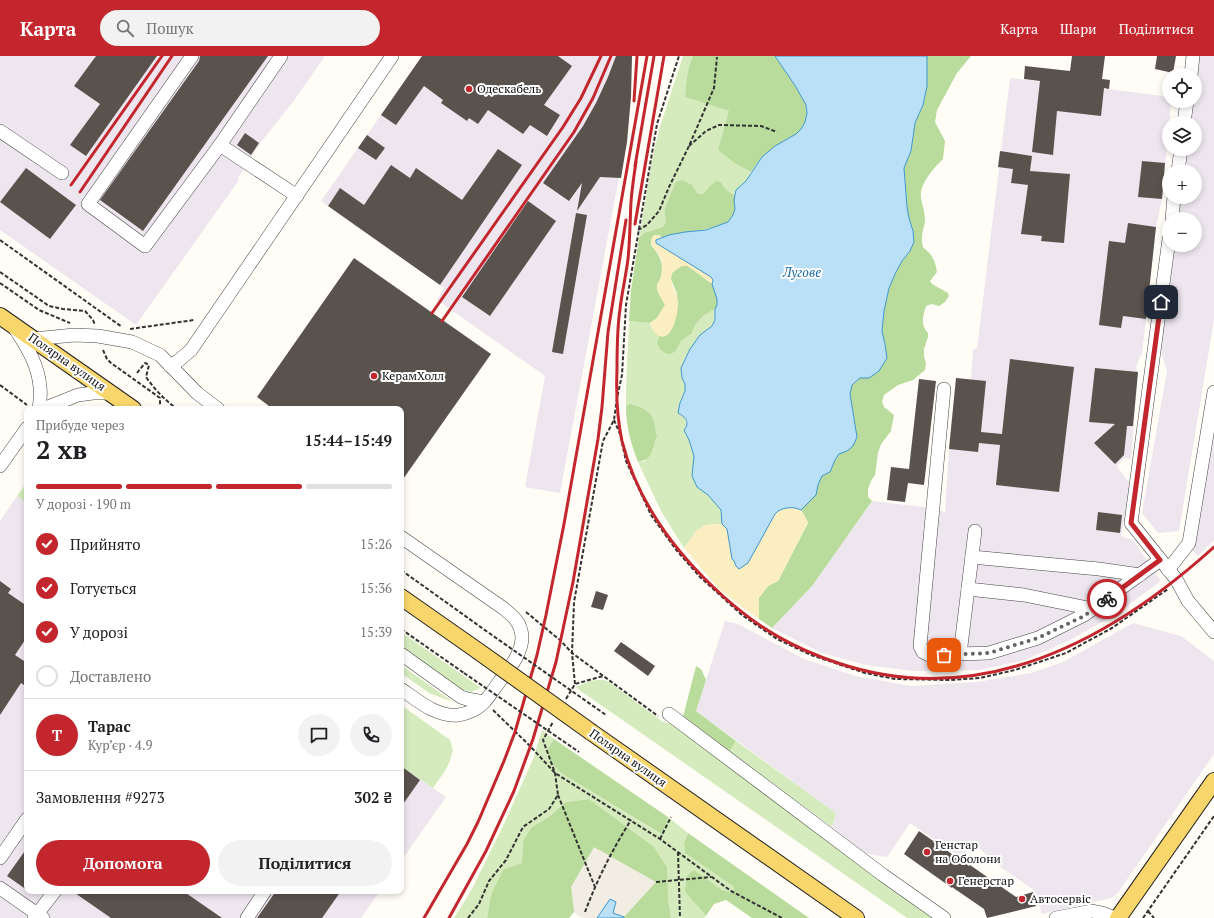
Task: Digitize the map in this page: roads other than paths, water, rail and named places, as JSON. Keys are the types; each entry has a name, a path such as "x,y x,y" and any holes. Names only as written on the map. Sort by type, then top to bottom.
{"main road":[{"name":"Полярна вулиця","path":"6,320 129,406"},
{"name":"Полярна вулиця","path":"404,599 856,918"},
{"path":"1118,918 1214,781"}],"street":[{"path":"192,56 88,204 145,246 220,145 281,56"},
{"path":"170,366 191,350 392,56"},
{"path":"1191,68 1193,56"},
{"path":"0,131 62,173"},
{"path":"220,145 297,196"},
{"path":"1167,252 1131,523 1177,582 1188,601 1214,632"},
{"path":"6,320 32,356 41,388 34,406"},
{"path":"34,339 74,335 110,337 132,342 160,355 197,393 214,406"},
{"path":"944,389 920,646 923,652 929,655 989,653 1038,638 1084,616 1140,575 1164,565 1189,543 1214,392"},
{"path":"51,406 78,396 93,393 111,394"},
{"path":"0,466 24,432"},
{"path":"960,654 974,530"},
{"path":"404,539 503,608 520,614 522,636 520,647 514,661 484,702 476,709 456,716 442,713 429,708 404,690"},
{"path":"972,556 1099,569 1140,575"},
{"path":"968,590 1024,595 1093,609"},
{"path":"404,656 461,697 484,702"},
{"path":"663,715 944,918"},
{"path":"0,858 24,823"},
{"path":"0,888 38,917 53,894"},
{"path":"247,918 263,894"},
{"path":"1056,918 1092,911 1115,918"}],"water":[{"name":"Лугове","path":"775,56 927,56 927,86 923,105 915,123 911,151 904,168 907,207 914,242 910,251 896,272 889,288 884,311 882,331 887,358 879,371 869,378 860,378 852,385 850,394 857,437 853,446 847,451 839,454 830,472 822,476 816,495 801,510 787,508 780,510 775,514 748,563 739,569 732,559 727,529 722,524 721,510 708,495 697,487 692,476 694,456 684,430 687,423 685,418 678,413 685,391 681,368 690,349 700,335 712,326 715,320 717,299 712,284 713,280 711,277 656,243 656,240 669,235 706,230 728,222 735,209 734,200 736,190 746,181 762,157 775,146 796,134 801,129 805,122 807,113 806,105"},
{"path":"610,899 616,902 613,913 624,918 597,918"}],"railway":[{"path":"71,185 162,56"},
{"path":"80,192 172,56"},
{"path":"432,313 563,127 581,98 601,56"},
{"path":"442,321 574,132 593,98 611,56"},
{"path":"634,101 637,56"},
{"path":"424,918 478,822 515,732 537,655 564,524 647,56"},
{"path":"635,166 654,56"},
{"path":"635,224 664,56"},
{"path":"636,162 631,202 628,259 618,332 617,397 622,441 638,486 661,527 675,546 690,564 724,597 764,628 806,651 838,663 891,676 942,678 992,672 1041,658 1087,638 1131,612 1174,581 1214,547"},
{"path":"449,918 486,851 514,791 533,739 556,662 573,582 598,439 608,332 626,220"}],"place":[{"name":"Одескабель","path":"469,89"},
{"name":"КерамХолл","path":"374,376"},
{"name":"Генстар на Оболони","path":"927,852"},
{"name":"Генерстар","path":"950,881"},
{"name":"Автосервіс","path":"1022,899"}]}
